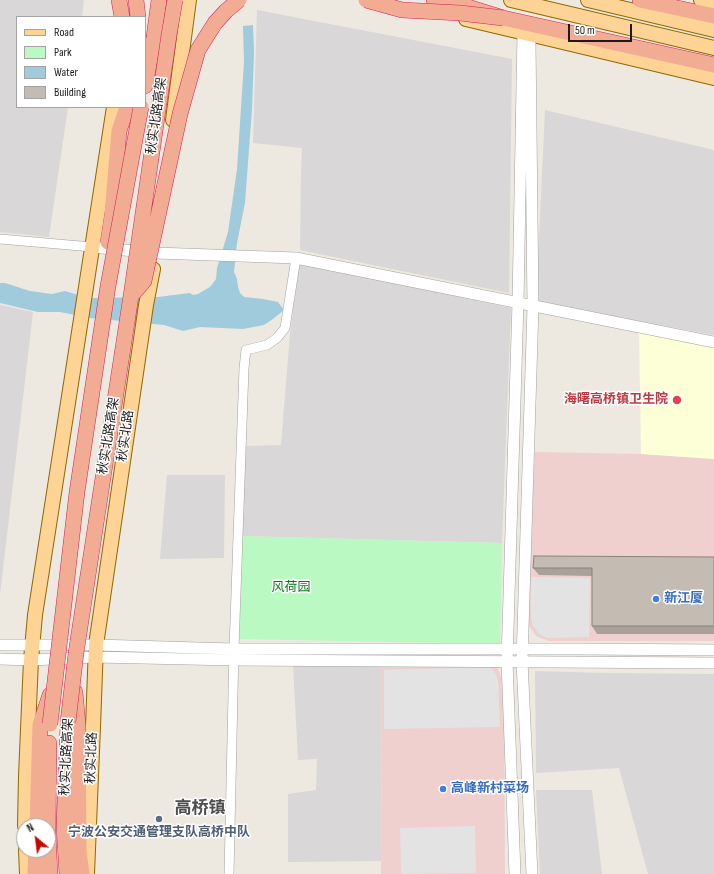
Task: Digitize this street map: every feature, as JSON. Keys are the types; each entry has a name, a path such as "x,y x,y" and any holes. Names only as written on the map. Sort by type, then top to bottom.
{"highway":[{"path":"119,0 122,16"},
{"path":"136,0 138,16"},
{"name":"秋实北路高架","path":"146,81 159,0"},
{"name":"秋实北路高架","path":"67,874 64,827 68,722 73,675 175,0"},
{"path":"130,296 144,281 180,114 196,56 215,23 239,0"},
{"path":"366,0 402,10 460,13 503,18"},
{"path":"434,0 468,7 503,18 714,65"},
{"path":"640,0 713,25"},
{"path":"108,286 104,270 112,215 119,131 116,108"},
{"path":"119,131 127,108"},
{"name":"秋实北路高架","path":"50,874 48,833 50,724 55,676 77,492 108,286 141,108"},
{"path":"73,675 78,725 78,852 82,874"},
{"path":"36,818 40,725 55,676"},
{"path":"35,874 36,858"}],"main road":[{"path":"129,16 131,0"},
{"name":"秋实北路","path":"87,874 96,651 146,305 156,253 189,0"},
{"path":"382,0 714,78"},
{"path":"511,0 713,48"},
{"path":"588,0 713,25"},
{"path":"25,818 31,660 35,615 92,247 116,108"},
{"path":"26,858 27,874"}],"street":[{"path":"515,874 507,649 527,33"},
{"path":"527,33 533,306 522,661 532,874"},
{"path":"0,239 156,253 296,258 714,342"},
{"path":"229,874 234,655 244,368 246,350 267,345 277,338 285,328 296,258"},
{"path":"0,645 32,645 96,651 234,655 507,661 714,663"},
{"path":"234,655 507,649 714,650"},
{"path":"0,659 31,660 96,651"}],"shaded area":[{"path":"0,0 84,0 82,16 16,16 16,108 68,108 49,237 0,232"},
{"path":"257,10 512,59 509,293 300,250 302,148 253,143"},
{"path":"545,110 714,150 714,335 536,302"},
{"path":"299,263 511,308 502,543 240,536 243,446 281,445 290,334"},
{"path":"0,305 33,312 0,595"},
{"name":"海曙高桥镇卫生院","path":"639,331 714,347 714,459 641,454"},
{"path":"535,452 641,454 714,459 714,641 549,641 536,636 529,626 529,535"},
{"path":"167,475 225,475 224,558 160,559"},
{"path":"531,577 590,578 589,637 547,638 539,634 533,626 531,619"},
{"path":"382,663 381,861 288,862 288,794 316,790 317,759 298,760 293,664"},
{"path":"382,663 490,663 498,669 504,685 505,874 381,874"},
{"path":"487,667 492,669 498,678 500,727 384,729 384,670"},
{"path":"535,671 714,674 714,874 648,874 619,768 536,773"},
{"path":"536,790 592,790 602,874 540,874"},
{"path":"475,826 476,873 401,874 400,828"}],"green space":[{"name":"风荷园","path":"240,536 502,543 500,644 239,639"}],"water":[{"path":"253,25 254,52 252,109 245,203 237,243 234,272 240,293 244,297 278,302 284,310 264,325 243,329 200,327 183,331 164,325 90,318 60,312 38,312 0,303 0,283 5,283 30,291 52,294 65,291 89,298 158,297 190,293 193,295 198,294 210,287 216,279 217,268 228,232 237,169 244,62 243,26"}],"building":[{"name":"新江厦","path":"534,556 714,557 714,626 592,626 592,568 533,568"}],"place":[{"name":"海曙高桥镇卫生院","path":"677,400"},
{"name":"新江厦","path":"656,599"},
{"name":"高峰新村菜场","path":"443,789"},
{"name":"宁波公安交通管理支队高桥中队","path":"159,819"}],"district":[{"name":"高桥镇","path":"200,809"}]}
